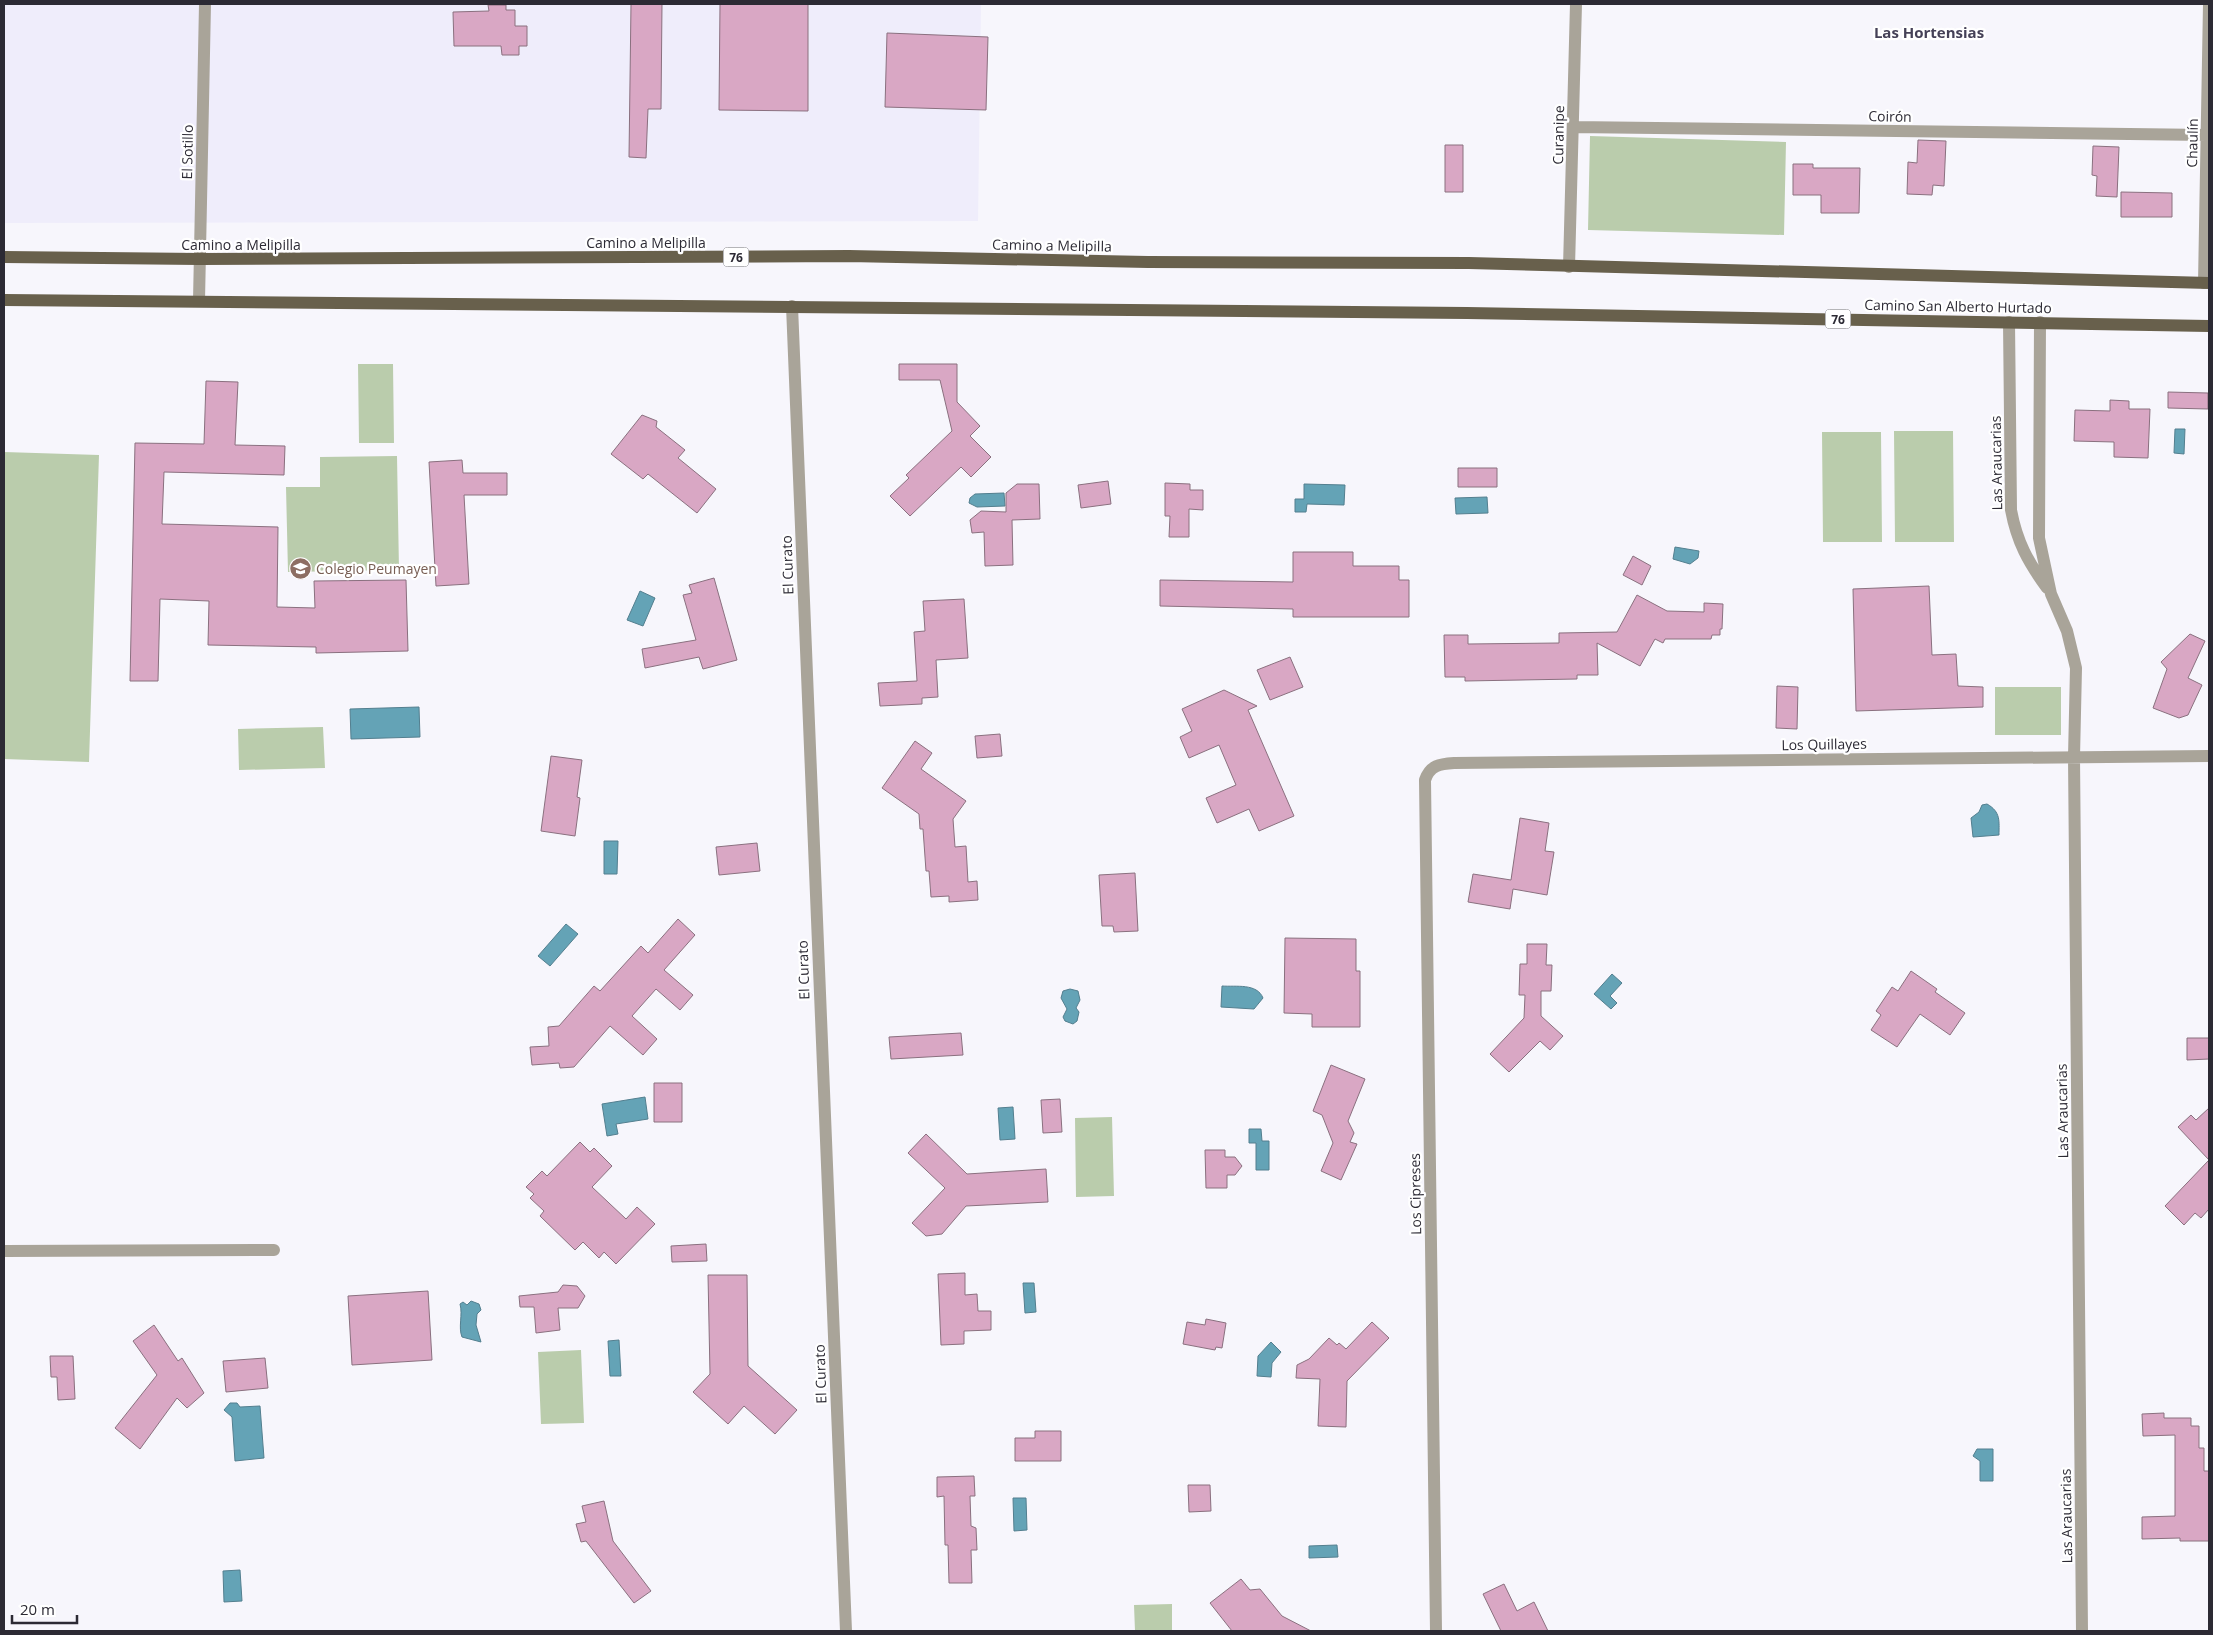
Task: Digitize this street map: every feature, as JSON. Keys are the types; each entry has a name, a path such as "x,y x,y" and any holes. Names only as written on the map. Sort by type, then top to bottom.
{"main road":[{"name":"Camino a Melipilla","path":"4,258 849,256 1157,262 1469,263"},
{"name":"Camino San Alberto Hurtado","path":"1469,263 2207,283"},
{"name":"76","path":"4,300 792,306"},
{"name":"Camino San Alberto Hurtado","path":"792,306 1467,313 2209,326"}],"street":[{"name":"El Sotillo","path":"199,301 204,4"},
{"name":"Curanipe","path":"1569,267 1576,4"},
{"name":"Chaulín","path":"2207,283 2209,4"},
{"name":"Coirón","path":"1573,127 2207,135"},
{"name":"El Curato","path":"792,306 846,1631"},
{"name":"Las Araucarias","path":"2009,322 2011,510 2015,532 2027,560 2051,594"},
{"name":"Las Araucarias","path":"2040,322 2039,538 2051,594 2067,631 2076,668 2074,757 2082,1631"},
{"name":"Los Quillayes","path":"1440,764 2209,756"},
{"name":"Los Cipreses","path":"1436,1631 1425,780 1432,768 1440,764"},
{"path":"4,1251 274,1250"}],"shaded area":[{"path":"4,4 981,4 978,221 4,223"}],"green space":[{"path":"1590,136 1786,142 1784,235 1588,230"},
{"path":"358,364 393,364 394,443 359,443"},
{"path":"1894,431 1953,431 1954,542 1895,542"},
{"path":"1822,432 1881,432 1882,542 1823,542"},
{"path":"4,452 99,455 89,762 4,759"},
{"path":"397,456 399,570 288,572 286,487 320,487 320,457"},
{"path":"1995,687 2061,687 2061,735 1995,735"},
{"path":"323,727 325,768 239,770 238,729"},
{"path":"1112,1117 1114,1196 1076,1197 1075,1118"},
{"path":"581,1350 584,1423 541,1424 538,1352"},
{"path":"1172,1604 1172,1631 1135,1631 1134,1605"}],"water":[{"path":"2175,429 2185,429 2184,454 2174,453"},
{"path":"1304,484 1345,485 1344,505 1307,504 1306,512 1295,512 1295,499 1304,499"},
{"path":"1004,493 1005,506 977,507 969,503 970,498 975,494"},
{"path":"1487,497 1488,513 1456,514 1455,498"},
{"path":"1675,547 1699,551 1698,558 1690,564 1673,559"},
{"path":"640,591 655,598 643,626 627,620"},
{"path":"419,707 420,737 351,739 350,709"},
{"path":"1987,804 1997,814 1999,835 1973,837 1971,818 1979,812 1982,805"},
{"path":"604,841 618,841 617,874 604,874"},
{"path":"566,924 578,934 550,966 538,956"},
{"path":"1612,974 1622,983 1610,996 1617,1003 1611,1009 1594,994"},
{"path":"1222,986 1251,988 1260,993 1263,998 1254,1009 1221,1007"},
{"path":"1070,989 1078,991 1080,1000 1076,1008 1079,1012 1077,1021 1073,1024 1065,1021 1063,1017 1067,1009 1061,998 1063,991"},
{"path":"645,1097 648,1119 616,1124 618,1134 607,1136 602,1104"},
{"path":"1013,1107 1015,1139 1000,1140 998,1108"},
{"path":"1249,1129 1261,1129 1262,1141 1269,1141 1269,1170 1256,1170 1256,1143 1249,1143"},
{"path":"1023,1283 1034,1283 1036,1312 1025,1313"},
{"path":"471,1301 479,1304 481,1310 477,1314 476,1325 481,1342 462,1337 461,1333 460,1304 463,1302 467,1305"},
{"path":"619,1340 621,1376 610,1376 608,1341"},
{"path":"1271,1342 1281,1352 1272,1363 1271,1377 1257,1376 1258,1356"},
{"path":"230,1403 237,1403 240,1407 260,1406 264,1458 235,1461 232,1417 224,1410"},
{"path":"1977,1449 1993,1449 1993,1481 1980,1481 1980,1461 1973,1456"},
{"path":"1013,1498 1026,1498 1027,1530 1014,1531"},
{"path":"1337,1545 1338,1557 1309,1558 1309,1546"},
{"path":"240,1570 242,1601 224,1602 223,1571"}],"building":[{"path":"631,4 662,4 661,109 648,109 646,158 629,157"},
{"path":"720,4 808,4 808,111 719,110"},
{"path":"488,5 506,5 506,10 515,10 515,26 527,26 527,46 519,46 519,55 502,55 501,46 454,46 453,12 489,11"},
{"path":"887,33 988,37 986,110 885,107"},
{"path":"1918,140 1946,141 1944,186 1933,185 1932,195 1907,194 1908,162 1917,163"},
{"path":"1445,145 1463,145 1463,192 1445,192"},
{"path":"2093,146 2119,147 2117,197 2096,196 2097,176 2092,175"},
{"path":"1793,164 1813,164 1813,168 1860,168 1859,213 1821,213 1821,195 1793,195"},
{"path":"2121,192 2172,193 2172,217 2121,217"},
{"path":"899,364 957,364 957,402 980,426 970,436 991,457 971,477 961,467 910,516 890,496 909,478 906,475 952,431 940,380 899,380"},
{"path":"206,381 238,382 235,445 285,446 284,475 164,472 162,524 278,527 277,607 315,608 314,581 406,580 408,651 316,653 316,647 208,645 209,601 160,599 158,681 130,681 135,443 204,444"},
{"path":"2168,392 2208,393 2208,409 2168,408"},
{"path":"2110,400 2129,401 2129,409 2150,409 2148,458 2114,457 2114,442 2074,441 2075,410 2110,411"},
{"path":"642,415 657,421 656,427 685,450 678,458 716,489 697,513 648,474 643,479 611,454"},
{"path":"462,460 463,473 507,473 507,495 464,495 469,584 436,586 429,462"},
{"path":"1458,468 1497,468 1497,487 1458,487"},
{"path":"1108,481 1111,504 1081,508 1078,485"},
{"path":"1165,483 1190,484 1190,490 1203,490 1203,510 1189,509 1189,537 1169,537 1170,516 1165,516"},
{"path":"1017,484 1039,484 1040,519 1012,520 1013,565 985,566 984,532 972,533 970,520 981,511 1006,512 1006,493"},
{"path":"1293,552 1353,552 1353,566 1399,566 1399,580 1409,580 1409,617 1293,617 1293,609 1160,606 1160,580 1293,582"},
{"path":"1633,556 1651,566 1642,585 1623,575"},
{"path":"714,578 737,660 703,669 699,657 645,668 642,649 696,640 683,595 692,593 689,585"},
{"path":"1929,586 1932,655 1956,654 1958,686 1983,687 1983,707 1856,711 1853,589"},
{"path":"1637,595 1667,611 1704,612 1704,603 1723,604 1720,635 1712,635 1711,639 1665,639 1663,643 1655,639 1640,666 1597,643 1598,675 1577,675 1577,679 1465,681 1465,677 1445,677 1444,635 1468,635 1468,644 1559,643 1559,633 1617,632"},
{"path":"964,599 968,658 936,660 938,697 922,698 922,704 880,706 878,683 917,681 914,632 925,631 923,601"},
{"path":"2190,634 2205,641 2188,678 2202,685 2188,715 2179,718 2153,708 2167,669 2161,662"},
{"path":"1290,657 1303,687 1270,700 1257,670"},
{"path":"1777,686 1798,687 1797,729 1776,728"},
{"path":"1224,690 1257,706 1248,710 1294,816 1259,831 1249,809 1217,823 1206,798 1236,785 1219,745 1189,758 1180,737 1192,731 1182,709"},
{"path":"1000,734 1002,756 977,758 975,736"},
{"path":"915,741 932,753 921,769 966,801 953,819 955,847 966,846 968,882 977,881 978,900 949,902 949,896 931,897 929,871 926,871 923,829 920,829 919,814 882,788"},
{"path":"551,756 582,760 577,797 580,798 575,836 541,831"},
{"path":"1520,818 1549,823 1545,851 1554,852 1547,895 1513,889 1510,909 1468,902 1473,874 1511,880"},
{"path":"757,843 760,871 719,875 716,847"},
{"path":"1135,873 1138,931 1114,932 1113,926 1102,926 1099,875"},
{"path":"678,919 695,935 664,970 693,995 680,1010 656,989 632,1016 657,1039 643,1055 610,1026 574,1067 560,1068 559,1063 532,1065 530,1047 549,1046 548,1027 559,1026 594,986 600,991 641,946 648,953"},
{"path":"1285,938 1356,939 1356,971 1360,971 1360,1027 1312,1027 1312,1014 1284,1013"},
{"path":"1527,944 1547,944 1546,965 1552,965 1551,991 1541,991 1541,1016 1563,1036 1550,1050 1540,1041 1509,1072 1490,1054 1524,1018 1525,995 1519,995 1520,964 1527,964"},
{"path":"1911,971 1937,989 1935,992 1965,1013 1950,1035 1920,1014 1897,1047 1871,1030 1881,1015 1876,1011 1892,987 1898,991"},
{"path":"961,1033 963,1055 891,1059 889,1037"},
{"path":"2187,1038 2209,1038 2209,1059 2187,1060"},
{"path":"1331,1065 1365,1079 1348,1121 1354,1133 1350,1142 1357,1144 1341,1180 1321,1171 1333,1143 1322,1115 1313,1111"},
{"path":"654,1083 682,1083 682,1122 654,1122"},
{"path":"1060,1099 1062,1132 1043,1133 1041,1100"},
{"path":"2209,1108 2209,1160 2178,1127 2191,1115 2196,1120"},
{"path":"926,1134 967,1174 1046,1169 1048,1202 966,1206 942,1234 926,1236 912,1223 945,1188 908,1153"},
{"path":"580,1142 590,1152 594,1148 612,1166 592,1187 626,1219 637,1207 655,1224 616,1264 604,1252 599,1258 583,1242 575,1250 540,1216 544,1211 530,1198 534,1194 526,1187 542,1171 547,1176"},
{"path":"1205,1150 1225,1150 1225,1157 1235,1157 1242,1166 1235,1175 1227,1175 1227,1188 1206,1188"},
{"path":"2209,1160 2209,1209 2201,1218 2195,1213 2184,1225 2165,1206"},
{"path":"706,1244 707,1261 672,1262 671,1246"},
{"path":"965,1273 965,1295 977,1294 978,1311 991,1311 991,1330 964,1331 964,1344 941,1345 938,1274"},
{"path":"708,1275 747,1275 748,1366 797,1410 775,1434 744,1406 728,1424 693,1392 710,1374"},
{"path":"563,1285 577,1286 585,1296 578,1308 558,1308 560,1330 536,1333 534,1307 520,1307 519,1296 558,1292"},
{"path":"428,1291 432,1360 352,1365 348,1296"},
{"path":"1206,1319 1226,1323 1222,1348 1216,1347 1215,1350 1183,1344 1187,1322 1205,1325"},
{"path":"1372,1322 1389,1338 1347,1381 1346,1427 1318,1426 1320,1379 1296,1378 1297,1365 1309,1359 1329,1338 1337,1345 1339,1343 1346,1349"},
{"path":"154,1325 178,1361 182,1358 204,1393 187,1408 177,1398 140,1449 115,1428 157,1375 133,1341"},
{"path":"50,1356 73,1356 75,1399 58,1400 57,1377 51,1377"},
{"path":"265,1358 268,1388 226,1392 223,1361"},
{"path":"2164,1413 2164,1418 2191,1418 2191,1426 2199,1426 2199,1448 2204,1448 2204,1471 2209,1471 2209,1541 2180,1541 2180,1538 2142,1539 2142,1517 2175,1516 2175,1435 2143,1436 2142,1414"},
{"path":"1035,1431 1061,1431 1061,1461 1015,1461 1015,1438 1035,1438"},
{"path":"974,1476 975,1496 970,1496 971,1526 976,1528 977,1550 971,1550 972,1583 949,1583 948,1545 945,1545 944,1496 937,1497 937,1477"},
{"path":"1188,1485 1210,1485 1211,1511 1189,1512"},
{"path":"604,1501 613,1541 651,1591 634,1603 586,1541 581,1542 576,1524 586,1522 582,1506"},
{"path":"1241,1579 1250,1590 1260,1589 1282,1616 1311,1631 1232,1631 1210,1603"},
{"path":"1504,1584 1517,1611 1534,1602 1548,1631 1501,1631 1483,1594"}],"place":[{"name":"Colegio Peumayen","path":"300,568"}],"district":[{"name":"Las Hortensias","path":"1929,32"}]}
